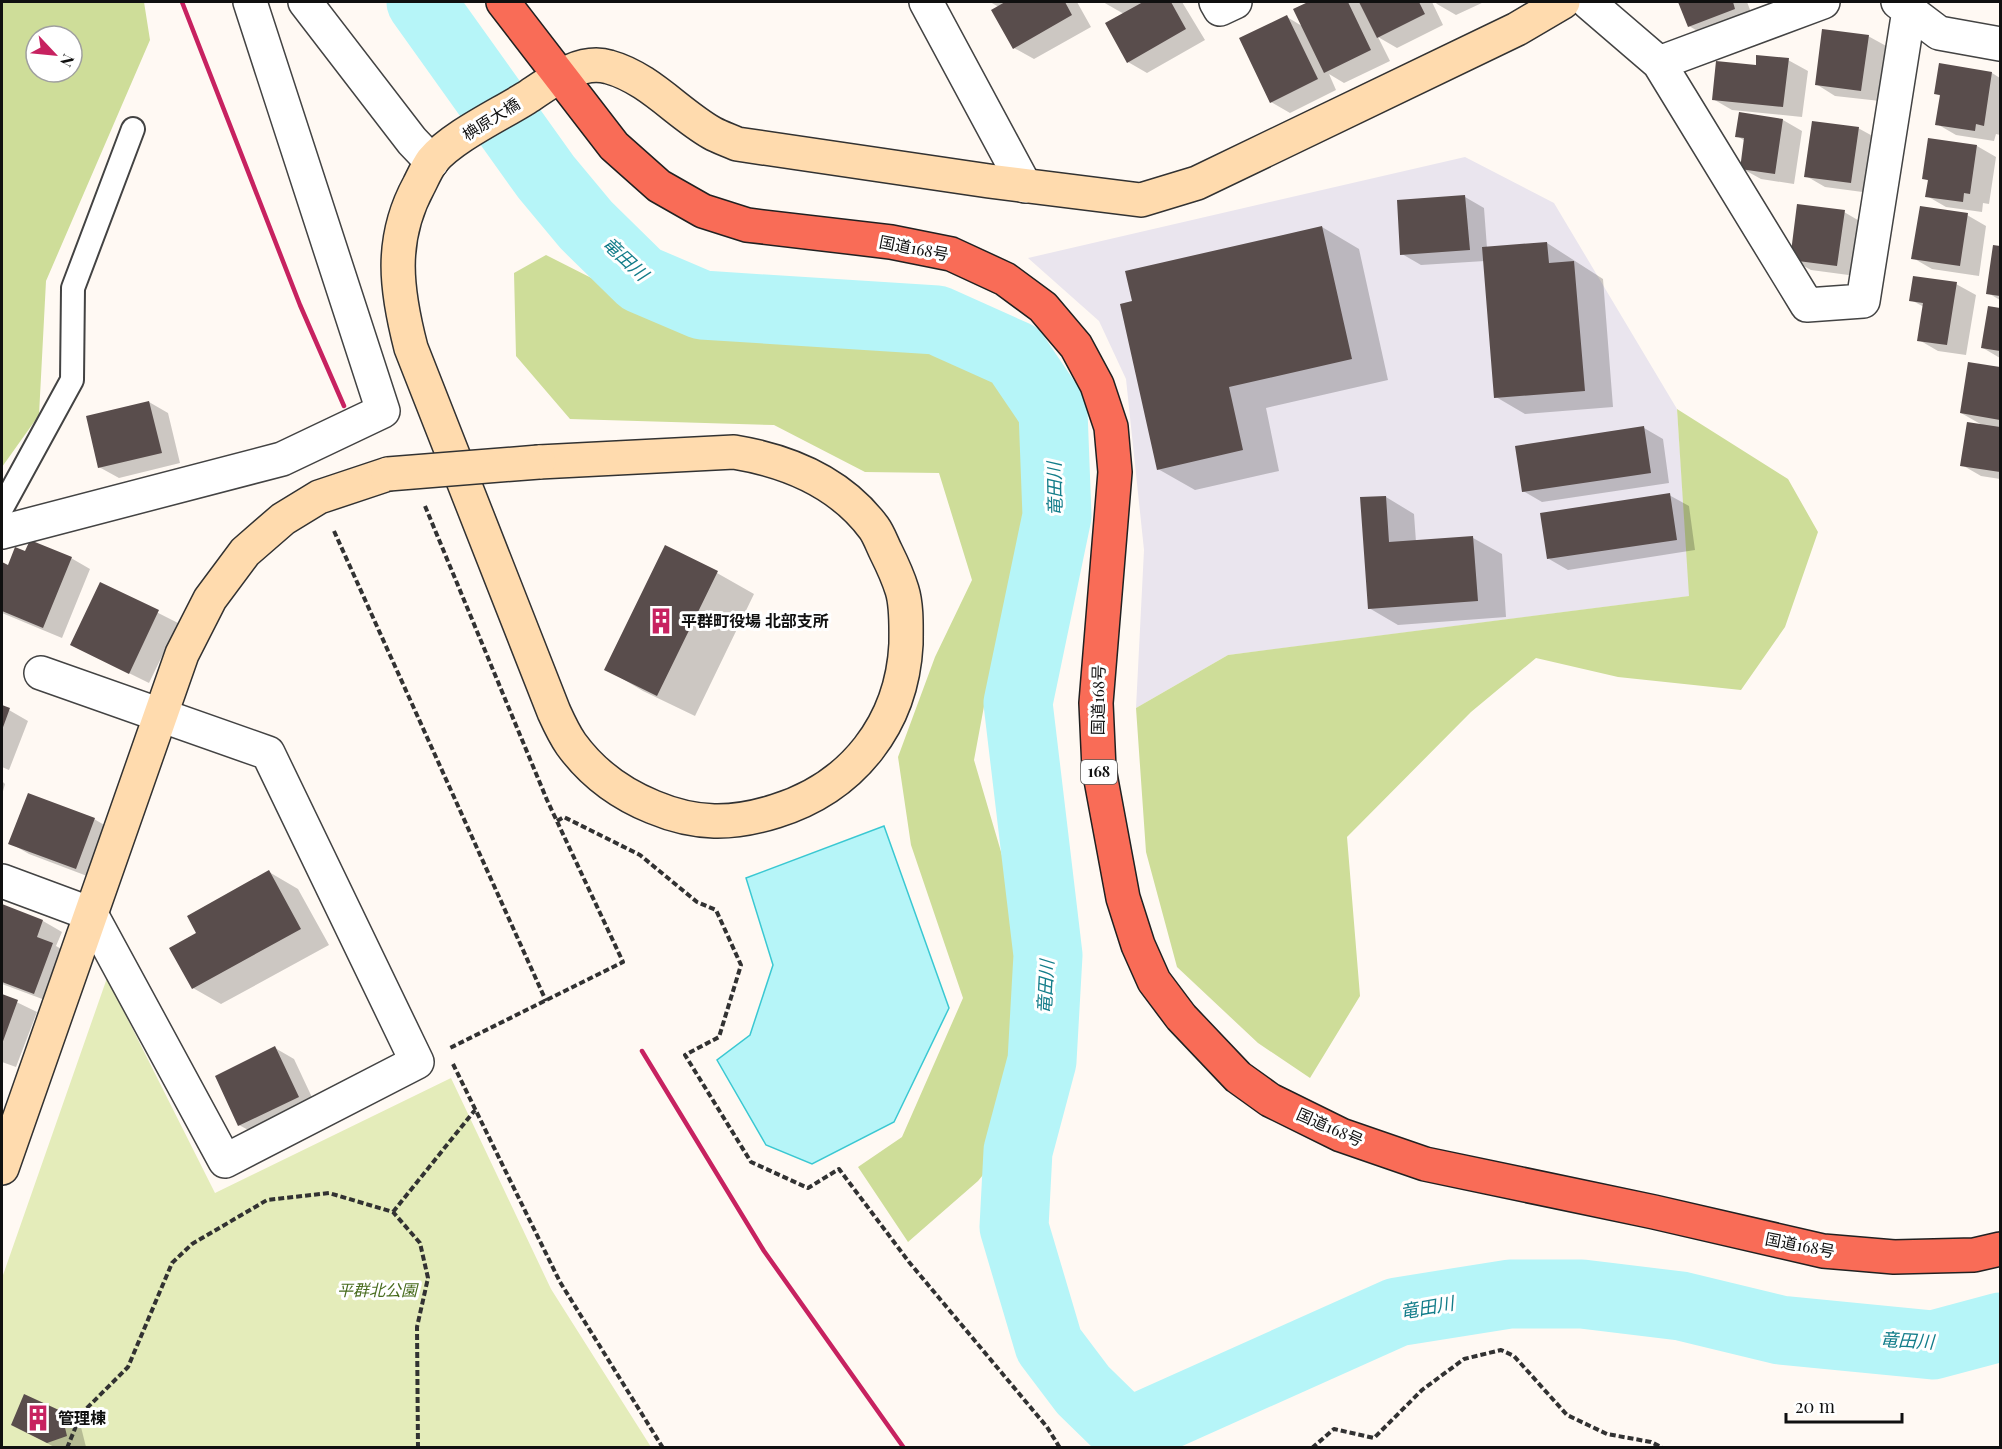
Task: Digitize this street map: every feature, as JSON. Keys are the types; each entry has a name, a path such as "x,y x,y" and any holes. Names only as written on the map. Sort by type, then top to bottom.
{"highway":[{"name":"国道168号","path":"503,2 614,146 659,186 703,211 747,225 891,242 951,254 1005,279 1043,307 1076,346 1097,385 1111,427 1115,472 1095,703 1099,769 1123,898 1138,945 1154,981 1181,1017 1238,1077 1269,1100 1341,1135 1425,1164 1654,1212 1824,1251 1894,1257 1974,1255 2001,1249"}],"street":[{"path":"2,1168 182,654 210,599 245,552 283,519 319,497 388,474 539,462 734,452 765,457 793,466 846,498 874,529 891,561 903,591 906,625 905,658 898,697 884,727 866,752 843,777 813,797 755,818 726,822 695,820 666,813 615,788 571,744 554,712 419,370 401,309 397,272 400,232 413,196 442,153 412,141 305,2"},
{"path":"926,2 1025,186"},
{"path":"1216,2 1220,9 1235,2"},
{"name":"椣原大橋","path":"442,153 559,76 584,67 608,66 641,82 712,133 737,144 1025,186 1142,200 1197,183 1517,29 1563,2"},
{"path":"1588,2 1659,63 1807,305 1863,301 1903,6 1939,33 2001,44"},
{"path":"1659,63 1823,2"},
{"path":"2,532 282,459 383,411 272,67 262,5"},
{"path":"2,880 91,914 225,1161 417,1062 268,753 41,673"}],"lane":[{"path":"2,508 72,380 72,288 134,129"}],"path":[{"path":"319,497 546,1001"},
{"path":"424,505 546,800 623,962 446,1050"},
{"path":"557,821 564,817 640,855 697,902 716,910 741,965 719,1037 686,1055 751,1162 808,1188 838,1168 909,1262 1047,1427 1060,1448"},
{"path":"451,1060 560,1282 663,1448"},
{"path":"393,1212 475,1109"},
{"path":"67,1448 81,1414 128,1367 172,1263 192,1244 267,1200 329,1193 393,1212 420,1243 428,1278 417,1327 418,1448"},
{"path":"1312,1448 1334,1429 1374,1438 1422,1390 1464,1359 1501,1350 1514,1356 1567,1415 1607,1434 1651,1442 1663,1448"}],"shaded area":[{"path":"1465,157 1554,203 1677,409 1690,596 1228,655 1136,708 1144,550 1126,379 1099,321 1028,258"}],"green space":[{"path":"2,2 144,2 150,40 46,281 39,415 2,467"},
{"path":"546,255 692,329 936,335 1005,368 1038,415 1042,513 1020,630 987,690 974,760 1027,940 1029,1038 1010,1142 978,1181 908,1242 858,1167 902,1137 963,998 911,845 898,757 935,657 972,580 939,473 865,472 774,425 570,419 516,356 514,273"},
{"path":"1677,409 1788,479 1818,532 1785,627 1741,690 1618,677 1536,658 1471,712 1347,837 1360,996 1310,1078 1258,1043 1177,967 1146,852 1136,708 1228,655 1689,596"},
{"name":"平群北公園","path":"107,978 215,1193 451,1078 551,1289 651,1447 2,1448 2,1278"}],"water":[{"path":"884,826 949,1008 894,1122 812,1164 766,1145 717,1060 750,1035 773,965 746,878"}],"building":[{"path":"1005,2 1065,2 1072,15 1013,49 991,10"},
{"path":"1143,2 1171,2 1186,29 1127,63 1105,23"},
{"path":"1308,2 1348,2 1371,50 1324,73 1293,9"},
{"path":"1359,2 1419,2 1425,14 1377,38"},
{"path":"1678,2 1733,2 1735,9 1688,27"},
{"path":"1287,15 1318,79 1270,103 1239,38"},
{"path":"1822,29 1869,35 1861,91 1815,85"},
{"path":"1756,55 1789,58 1783,107 1712,100 1716,61 1756,65"},
{"path":"1939,63 1992,72 1984,126 1976,124 1975,131 1935,125 1940,95 1934,94"},
{"path":"1739,112 1783,119 1775,174 1740,169 1744,138 1735,137"},
{"path":"1812,121 1859,127 1851,183 1804,177"},
{"path":"1928,138 1977,145 1970,194 1964,193 1963,202 1925,197 1928,180 1922,179"},
{"path":"1465,195 1470,250 1400,255 1397,200"},
{"path":"1797,204 1845,210 1837,266 1790,260"},
{"path":"1920,206 1968,213 1960,266 1911,259"},
{"path":"1322,226 1352,359 1229,387 1243,450 1157,470 1120,304 1132,301 1125,271"},
{"path":"1547,242 1549,263 1574,261 1585,391 1494,398 1482,247"},
{"path":"1993,245 2000,246 2000,296 1986,294"},
{"path":"1913,276 1957,282 1947,345 1917,341 1923,303 1909,301"},
{"path":"1988,306 2000,308 2000,351 1981,348"},
{"path":"1968,362 2000,367 2000,420 1960,413"},
{"path":"149,401 162,453 98,468 86,416"},
{"path":"1967,422 2000,427 2000,472 1960,466"},
{"path":"1644,426 1651,473 1522,492 1515,446"},
{"path":"1670,493 1677,540 1547,559 1540,513"},
{"path":"1386,496 1389,542 1473,536 1478,601 1368,609 1360,497"},
{"path":"30,540 72,557 43,628 2,611 2,562 8,565 15,547 25,551"},
{"name":"平群町役場 北部支所","path":"665,545 718,571 657,696 604,670"},
{"path":"100,582 159,610 129,674 70,645"},
{"path":"2,705 10,708 2,730"},
{"path":"28,793 95,818 76,869 8,844"},
{"path":"269,870 301,929 192,989 169,948 196,933 187,916"},
{"path":"2,904 43,920 37,937 53,943 34,994 2,982"},
{"path":"2,994 18,1000 2,1044"},
{"path":"275,1046 299,1097 238,1126 215,1076"},
{"name":"管理棟","path":"24,1394 61,1411 67,1436 47,1443 11,1425"}],"waterway":[{"name":"竜田川","path":"421,2 546,177 586,225 641,279 702,305 937,320 1015,355 1053,411 1057,516 1018,703 1048,955 1042,1061 1018,1151 1014,1227 1049,1345 1083,1390 1127,1433 1397,1312 1510,1294 1582,1294 1681,1306 1780,1330 1933,1345 2000,1327"}],"railway":[{"path":"182,2 300,305 344,406"},
{"path":"642,1051 764,1251 904,1448"}],"place":[{"name":"平群町役場 北部支所","path":"661,621"},
{"name":"管理棟","path":"38,1418"}]}
